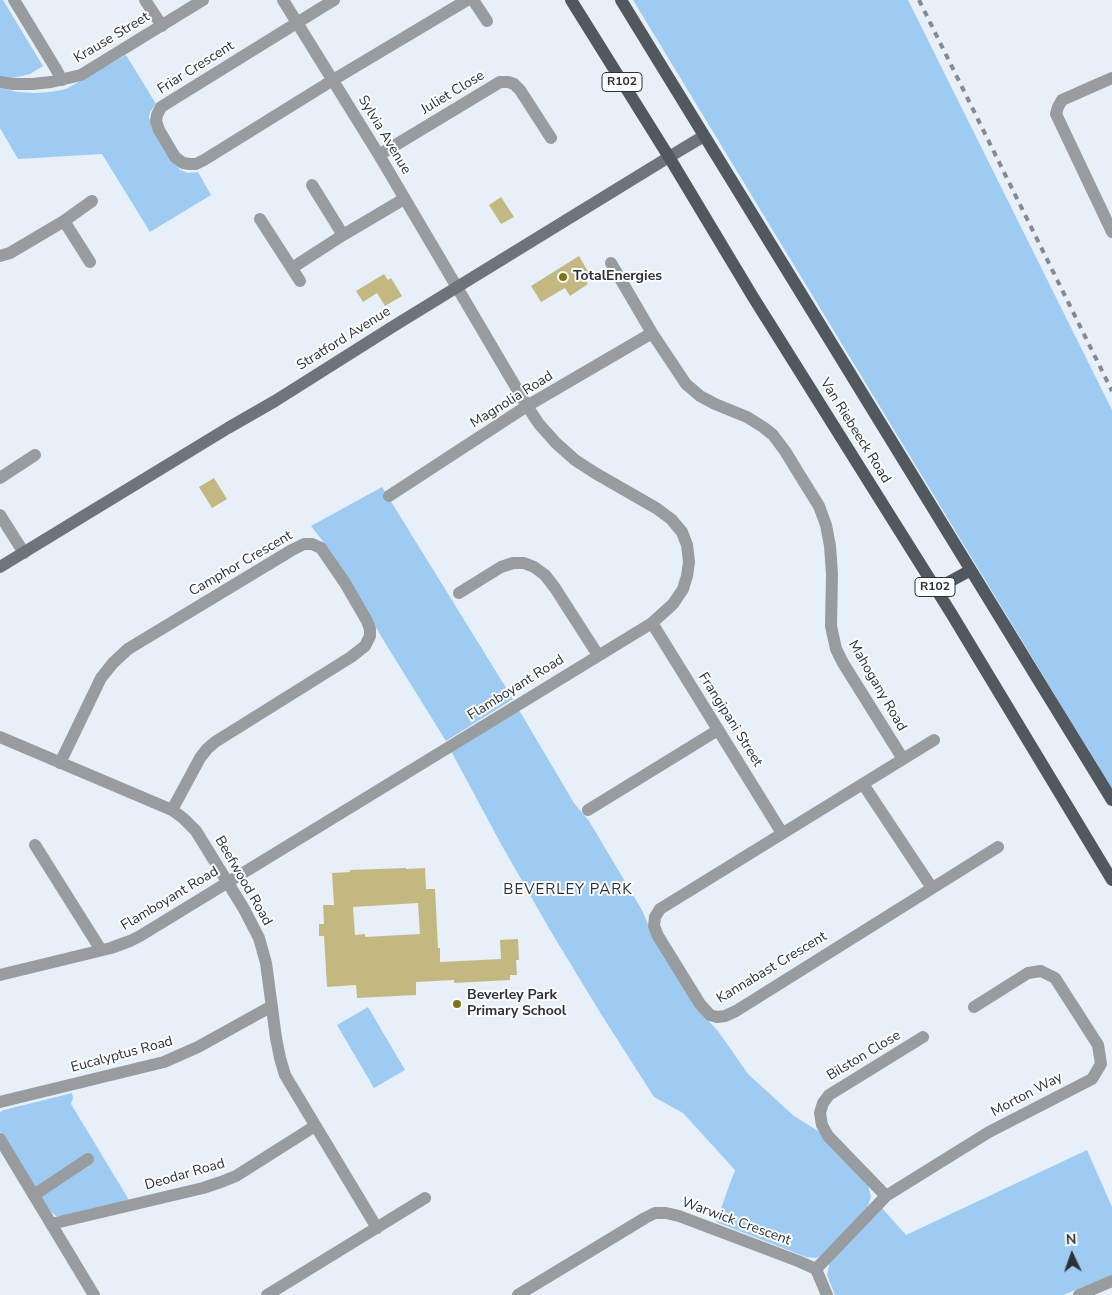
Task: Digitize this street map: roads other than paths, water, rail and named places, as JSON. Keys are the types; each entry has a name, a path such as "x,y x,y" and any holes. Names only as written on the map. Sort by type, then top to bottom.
{"main road":[{"name":"Van Riebeeck Road","path":"571,0 669,156 758,305 936,589 1112,880"},
{"name":"Van Riebeeck Road","path":"621,0 1112,800"},
{"path":"936,589 972,570"}],"street":[{"path":"14,0 62,80"},
{"path":"145,0 162,26"},
{"name":"Krause Street","path":"0,82 32,84 81,75 203,0"},
{"name":"Sylvia Avenue","path":"283,0 379,155 457,287"},
{"path":"298,22 334,0"},
{"path":"333,80 466,0"},
{"path":"473,0 488,21"},
{"name":"Friar Crescent","path":"298,22 161,107 156,115 159,130 176,157 183,163 196,164 333,80"},
{"path":"1112,78 1062,100 1056,114 1112,232"},
{"name":"Juliet Close","path":"379,155 500,82 514,84 520,90 551,138"},
{"name":"Stratford Avenue","path":"0,567 704,136"},
{"path":"312,185 343,235"},
{"path":"292,268 404,199"},
{"path":"0,256 10,253 64,221 92,201"},
{"path":"260,219 300,281"},
{"path":"64,221 90,262"},
{"name":"Mahogany Road","path":"611,263 652,333 691,389 715,404 747,417 763,427 785,451 804,482 824,519 830,546 832,574 831,626 836,649 842,663 903,759"},
{"name":"Flamboyant Road","path":"0,975 120,945 140,936 652,623 673,604 683,589 689,562 687,545 682,532 671,519 656,508 575,460 550,437 527,406 457,287"},
{"name":"Magnolia Road","path":"389,496 527,406 652,333"},
{"path":"0,478 34,455"},
{"path":"0,515 24,553"},
{"name":"Camphor Crescent","path":"60,763 101,678 128,649 292,550 304,544 312,544 320,548 345,582 367,621 370,636 365,646 343,662 215,742 200,758 172,810"},
{"path":"459,593 501,567 512,563 524,563 534,567 555,588 598,655"},
{"name":"Frangipani Street","path":"652,623 782,833"},
{"path":"588,810 718,730"},
{"name":"Beefwood Road","path":"0,737 172,810 196,830 244,909 259,938 266,963 276,1038 285,1075 377,1228"},
{"name":"Kannabast Crescent","path":"934,740 660,909 655,917 654,926 658,936 700,1004 710,1015 717,1017 725,1016 736,1011 998,847"},
{"path":"863,784 932,888"},
{"path":"35,845 101,950"},
{"name":"Morton Way","path":"816,1269 886,1196 989,1132 1092,1078 1101,1064 1098,1045 1066,994 1055,978 1041,971 1028,973 974,1007"},
{"name":"Eucalyptus Road","path":"0,1102 164,1062 198,1047 272,1006"},
{"name":"Bilston Close","path":"886,1196 828,1136 822,1125 820,1113 822,1104 829,1094 923,1037"},
{"name":"Deodar Road","path":"52,1224 203,1188 220,1182 236,1176 315,1126"},
{"path":"0,1139 94,1295"},
{"path":"34,1195 88,1159"},
{"path":"267,1295 424,1198"},
{"name":"Warwick Crescent","path":"525,1293 655,1213 679,1216 816,1269"},
{"path":"816,1269 827,1295"},
{"path":"1079,1295 1112,1281"}],"railway":[{"path":"919,0 1112,391"}],"place":[{"name":"TotalEnergies","path":"563,277"},
{"name":"Beverley Park Primary School","path":"457,1004"}],"district":[{"name":"BEVERLEY PARK","path":"568,890"}]}
